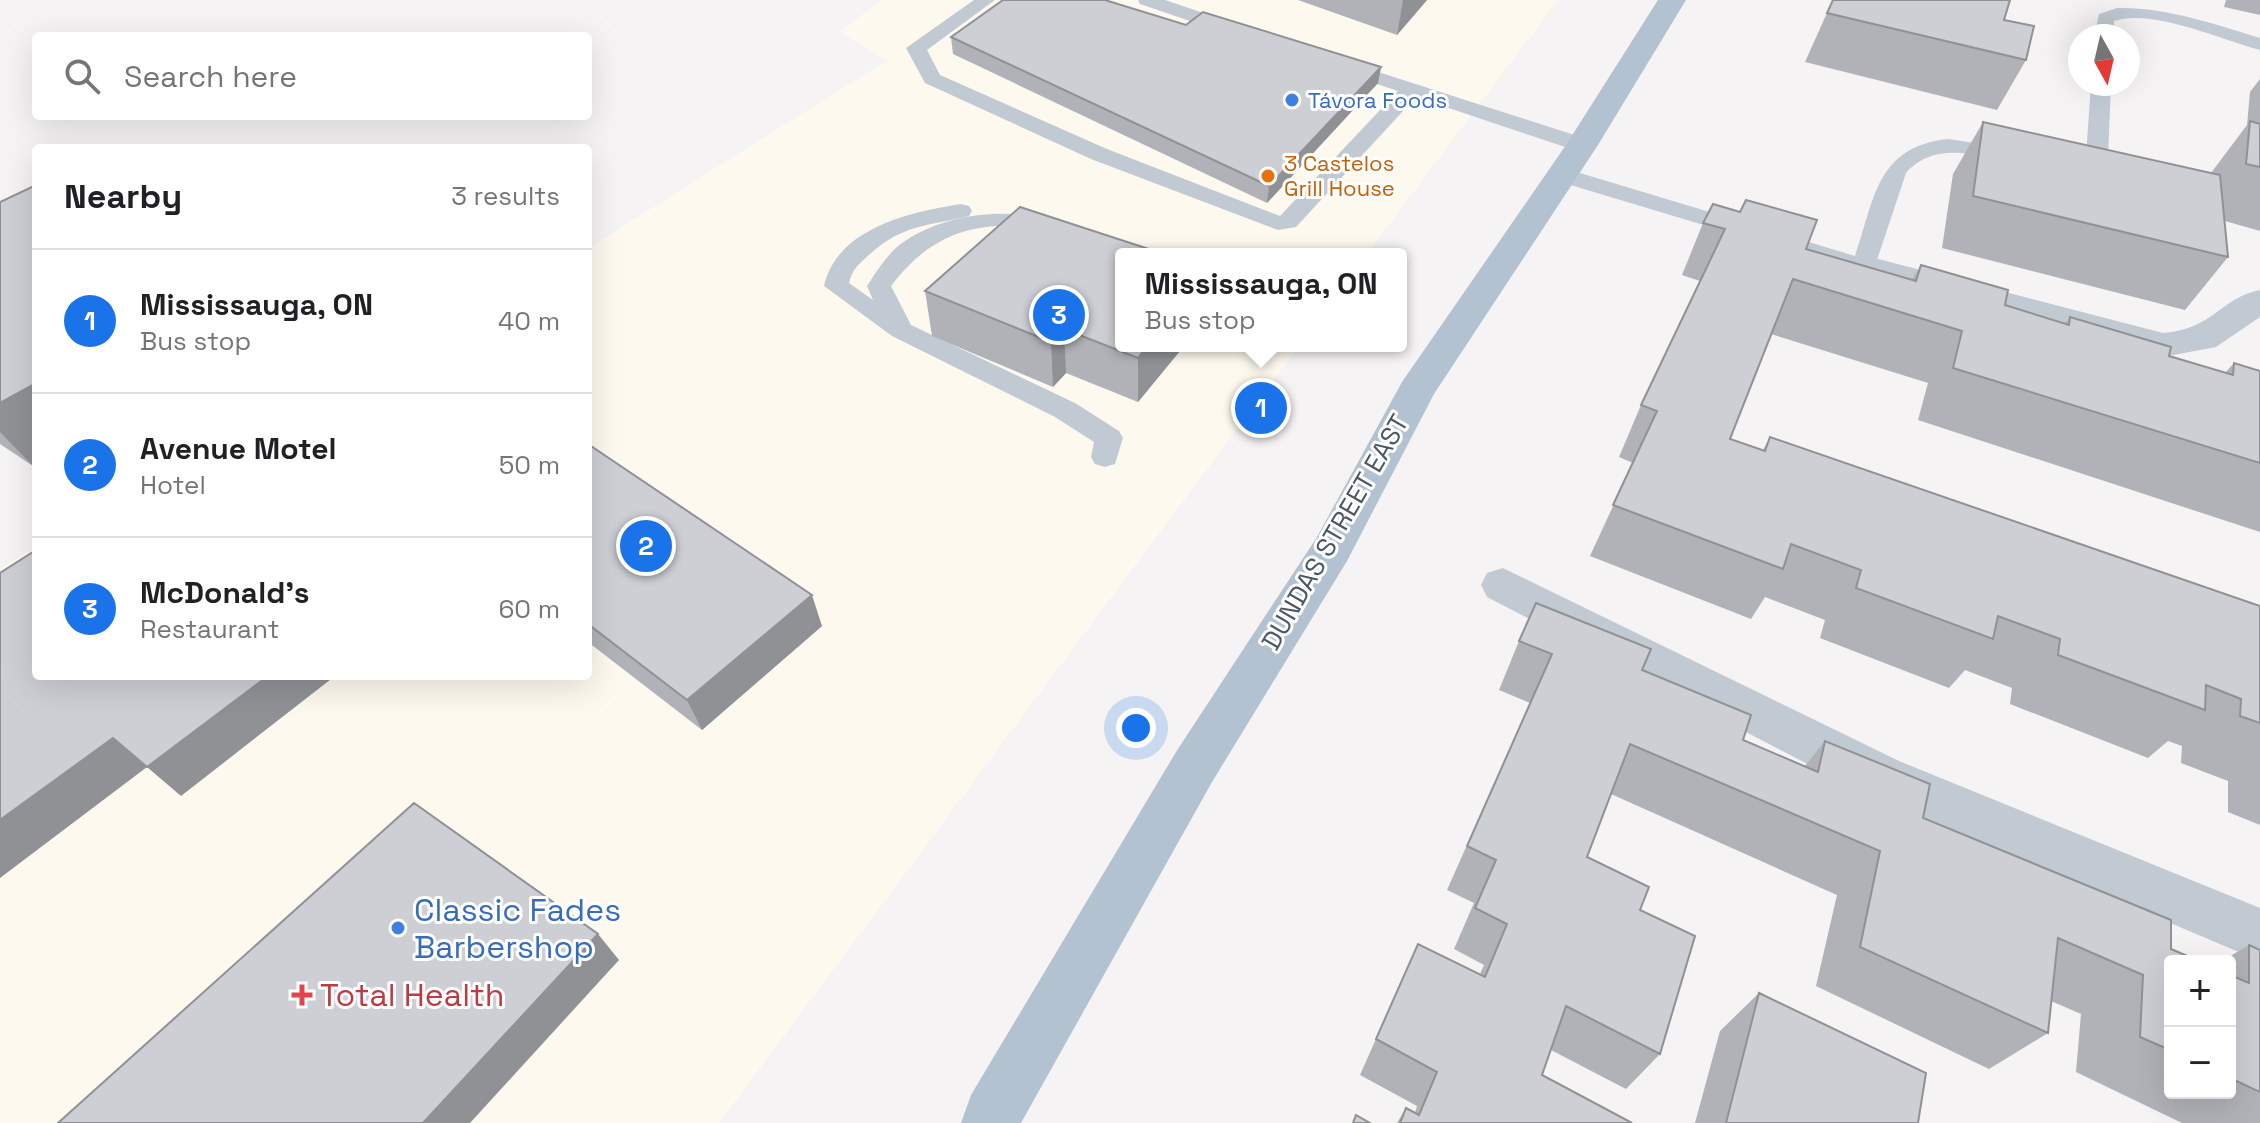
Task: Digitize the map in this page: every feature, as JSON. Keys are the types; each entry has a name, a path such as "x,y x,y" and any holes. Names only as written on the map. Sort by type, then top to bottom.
{"main road":[{"name":"DUNDAS STREET EAST","path":"988,1121 1194,767 1332,549 1416,391 1572,160 1672,0"}],"street":[{"path":"1863,266 2163,345 2188,344 2219,333 2260,301"},
{"path":"1503,585 1881,777 2260,935"}],"lane":[{"path":"986,0 916,48 932,79 1099,154 1278,223 1288,222 1411,90"},
{"path":"1147,0 1250,35"},
{"path":"2105,24 2111,12 2129,6 2148,6 2175,12 2260,44"},
{"path":"1323,60 1411,90 1688,211 1863,266 1896,171 1905,158 1923,148 1965,145 2041,163 2072,168 2089,166 2097,158 2100,96"},
{"path":"1063,235 1037,223 1013,220 977,208 927,216 881,232 840,268 836,286 901,330 1065,410 1109,438 1105,457"},
{"path":"901,330 879,286 909,249 944,230 1013,220"}],"shaded area":[{"path":"881,0 1558,0 1372,248 1115,248 1115,352 1295,352 719,1123 0,1123 0,569 32,549 32,680 592,680 592,245 886,61 840,32"}],"building":[{"path":"1003,0 1105,0 1186,25 1203,12 1381,67 1269,186 951,37"},
{"path":"1833,0 2010,0 2004,20 2034,26 2026,60 1827,13"},
{"path":"2250,121 2260,124 2260,167 2246,164"},
{"path":"1983,122 2220,175 2228,257 1973,196"},
{"path":"32,187 32,385 0,403 0,202"},
{"path":"1746,200 1817,220 1806,249 1916,281 1921,265 2008,290 2005,305 2069,325 2070,317 2171,347 2169,356 2233,375 2234,363 2260,371 2260,463 1953,368 1962,331 1793,279 1730,439 1765,451 1770,437 2260,606 2260,723 2240,716 2241,699 2206,685 2205,710 2058,655 2060,639 1998,616 1993,639 1856,588 1861,570 1791,544 1783,569 1613,505 1657,411 1641,405 1725,229 1703,223 1713,204 1740,212"},
{"path":"1020,207 1146,248 1115,248 1115,349 1064,329 1051,342 925,291"},
{"path":"1123,352 1143,352 1138,358"},
{"path":"592,447 812,595 687,700 592,627"},
{"path":"32,553 32,680 263,680 147,767 113,738 0,820 0,573"},
{"path":"1536,603 1651,649 1642,670 1751,715 1743,740 1818,772 1825,741 1930,784 1923,818 2171,920 2171,949 2185,955 2164,955 2164,1047 2140,1037 2143,975 2058,938 2048,1033 1860,947 1880,851 1630,744 1587,857 1649,887 1640,910 1695,936 1660,1054 1566,1006 1542,1075 1632,1123 1400,1123 1406,1108 1419,1115 1437,1072 1376,1039 1418,944 1485,977 1507,924 1475,908 1496,860 1467,846 1552,654 1519,641"},
{"path":"414,803 598,934 423,1123 58,1123"},
{"path":"2249,945 2260,950 2260,1092 2236,1081 2236,978 2249,983"},
{"path":"1759,993 1926,1073 1918,1123 1726,1123"},
{"path":"1356,1115 1370,1123 1353,1123"}],"place":[{"name":"Távora Foods","path":"1292,100"},
{"name":"3 Castelos Grill House","path":"1268,176"},
{"name":"McDonald's","path":"1059,315"},
{"name":"Mississauga, ON","path":"1261,408"},
{"name":"Avenue Motel","path":"646,546"},
{"name":"Classic Fades Barbershop","path":"398,928"},
{"name":"Total Health","path":"302,995"}]}
